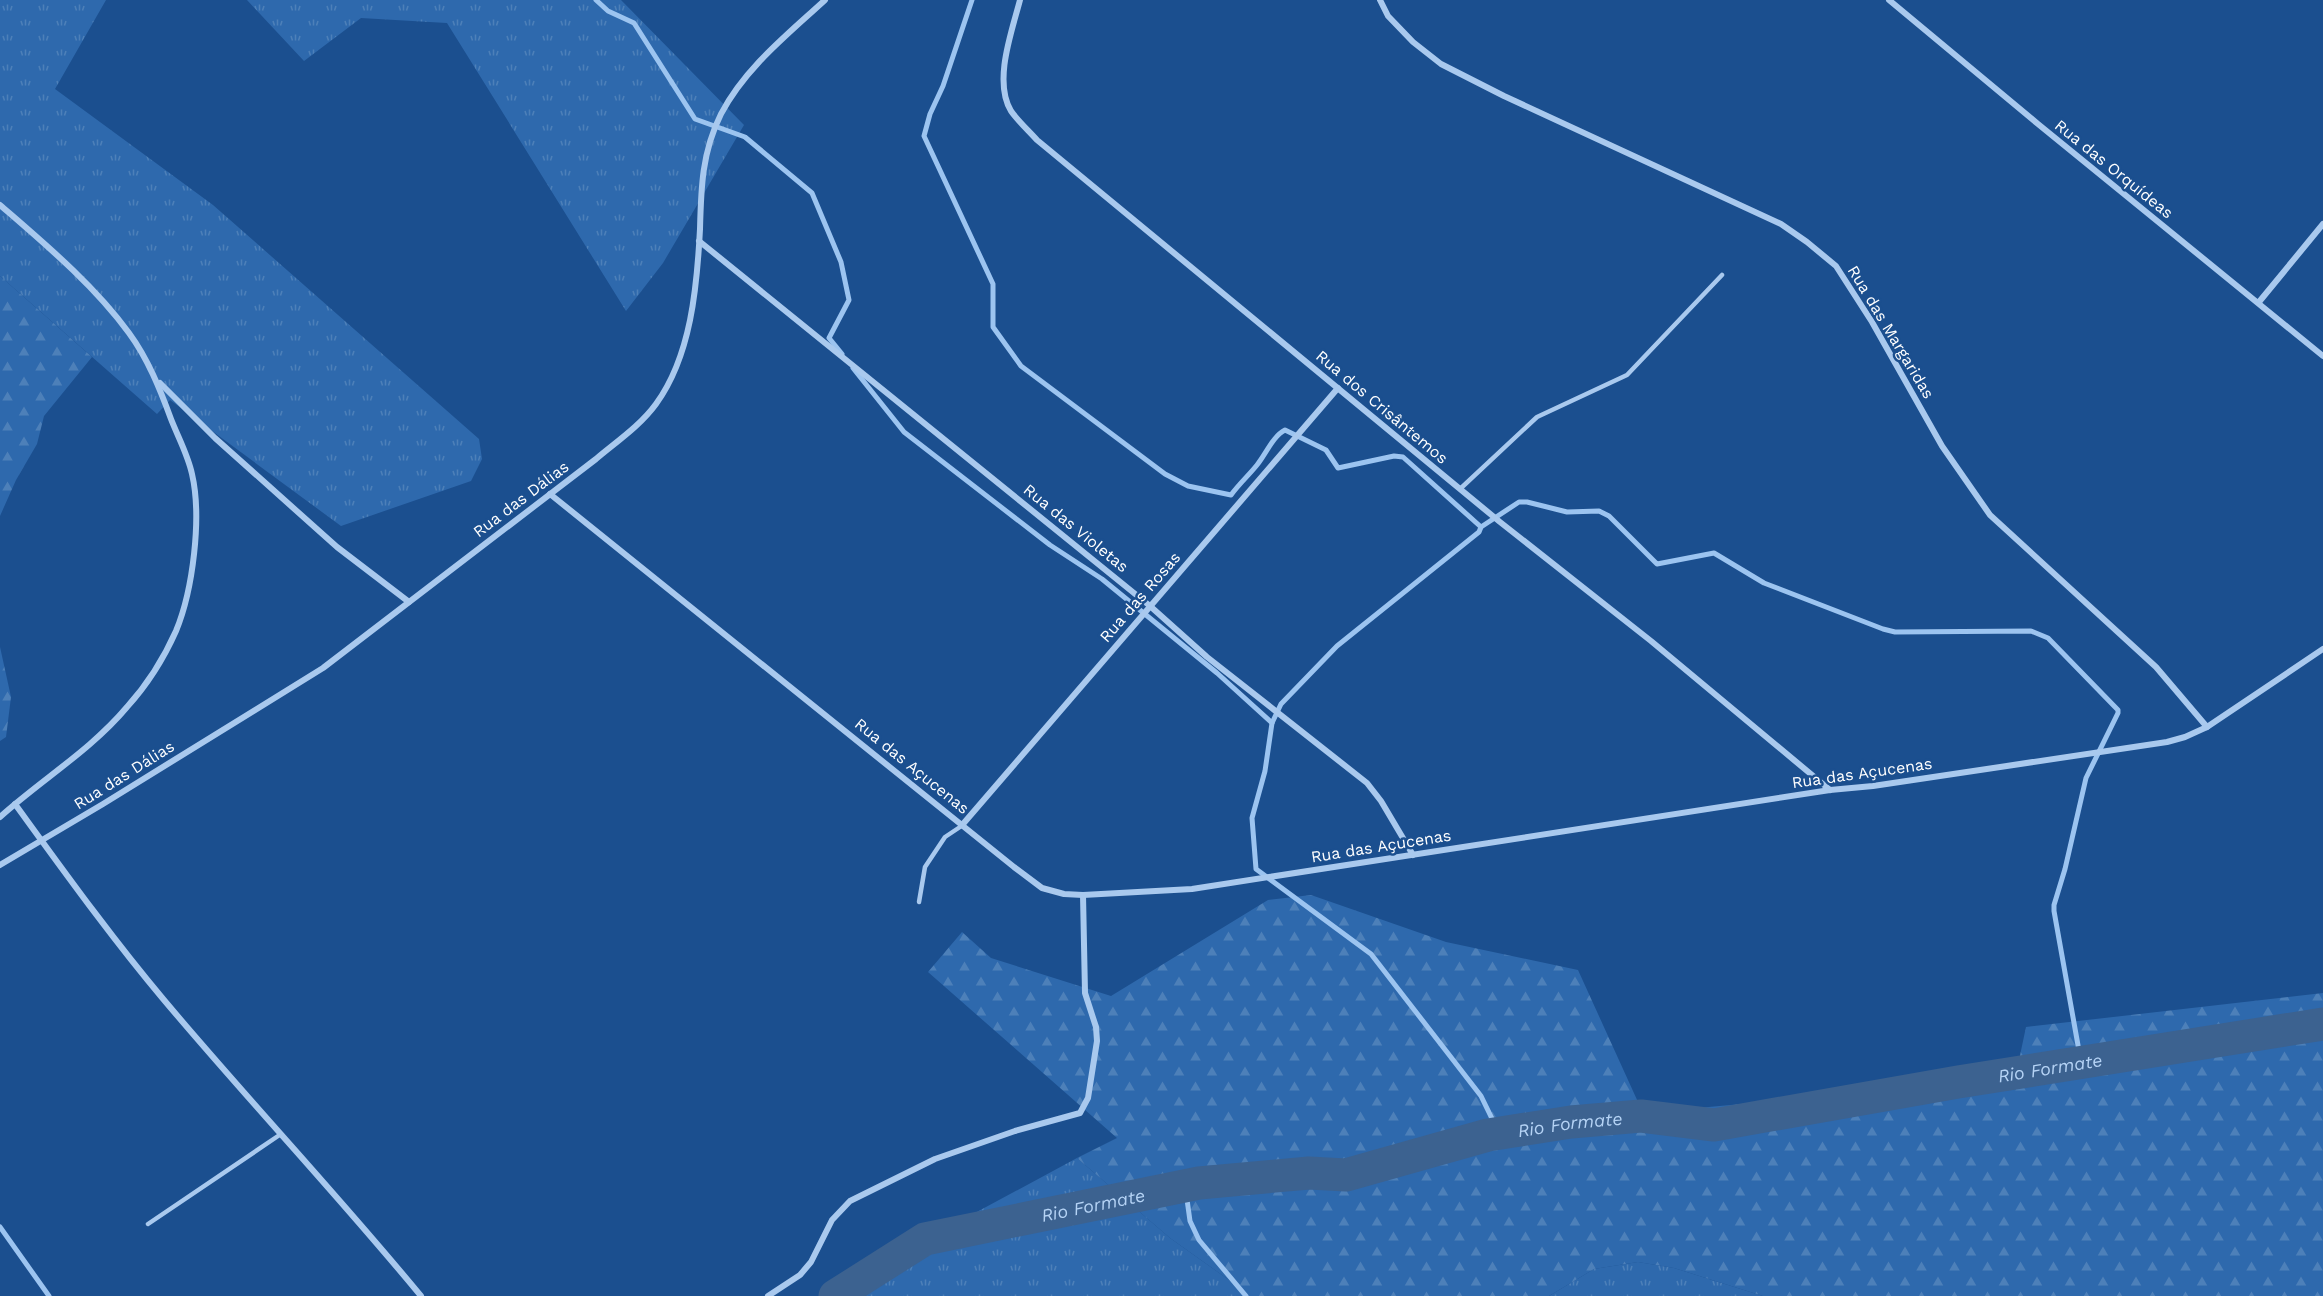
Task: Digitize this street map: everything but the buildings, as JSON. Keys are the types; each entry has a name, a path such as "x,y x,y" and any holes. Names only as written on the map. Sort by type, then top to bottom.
{"street":[{"name":"Rua das Dálias","path":"0,865 323,668 550,494 634,427 655,406 679,362 690,319 699,241 702,172 710,141 721,114 739,84 765,55 825,0"},
{"name":"Rua dos Crisântemos","path":"1020,0 1004,64 1005,91 1011,111 1037,140 1830,790"},
{"name":"Rua das Margaridas","path":"1380,0 1389,16 1413,42 1441,64 1504,96 1780,224 1807,242 1836,266 1872,322 1942,446 1990,515 2156,667 2207,727"},
{"name":"Rua das Orquídeas","path":"1889,0 2139,208 2259,302 2323,356"},
{"path":"0,205 90,288 129,333 158,381 192,472 196,500 195,542 185,602 164,656 127,708 107,729 0,817"},
{"path":"2259,302 2323,224"},
{"name":"Rua das Violetas","path":"699,241 1150,606 1207,657 1367,783 1381,801 1413,855"},
{"path":"158,381 215,438 337,547 410,602"},
{"name":"Rua das Rosas","path":"963,824 1338,388"},
{"name":"Rua das Açucenas","path":"550,494 1042,888 1064,894 1192,889 1830,790 2167,742 2207,727 2323,649"},
{"path":"15,804 81,896 164,1000 421,1296"},
{"path":"768,1296 800,1275 811,1262 832,1220 850,1201 935,1159 1015,1131 1080,1113 1088,1098 1097,1041 1096,1027 1085,993 1083,895"}],"lane":[{"path":"1460,489 1537,417 1627,375 1722,275"},
{"path":"919,902 925,867 945,837 963,824"},
{"path":"148,1224 281,1134"}],"green space":[{"path":"0,0 106,0 55,89 213,205 479,439 482,459 471,481 341,526 170,400 157,414 0,276"},
{"path":"247,0 621,0 744,125 663,263 626,311 447,23 361,18 304,61"},
{"path":"0,276 92,357 44,416 37,444 16,480 0,516"},
{"path":"0,647 11,697 6,737 0,741"},
{"path":"1311,895 1446,942 1578,970 1643,1113 2015,1079 2026,1027 2323,993 2323,1296 1763,1296 1674,1268 1638,1262 1594,1269 1549,1296 1244,1296 1236,1285 1170,1238 1077,1158 1117,1138 928,972 962,932 991,958 1111,996 1268,900"},
{"path":"1077,1158 1170,1238 1236,1285 1244,1296 821,1296"},
{"path":"1638,1262 1674,1268 1763,1296 1549,1296 1594,1269"}],"waterway":[{"path":"596,0 608,11 634,23 695,119 745,137 812,193 841,262 849,300 829,338 842,354"},
{"path":"972,0 924,136 993,284 993,327 1021,366 1165,474 1188,486 1231,495 1257,465 1277,436 1285,430 1326,450 1338,468 1394,456 1403,457 1481,527"},
{"path":"853,368 904,432 1050,545 1102,579 1217,673 1272,723"},
{"path":"1499,1133 1481,1096 1371,954 1256,869 1252,818 1265,771 1272,723 1281,704 1337,646 1479,532 1481,527 1519,502 1567,512 1599,511 1609,516 1657,564 1714,553 1764,583 1883,629 1895,632 2031,631 2048,638 2118,710 2086,778 2065,869 2054,905 2081,1062"},
{"name":"Rio Formate","path":"835,1296 925,1239 1199,1183 1309,1173 1346,1175 1488,1135 1571,1122 1641,1116 1714,1125 1958,1082 2323,1024"},
{"path":"1185,1185 1190,1221 1199,1240 1246,1296"},
{"path":"0,1227 49,1296"}]}
